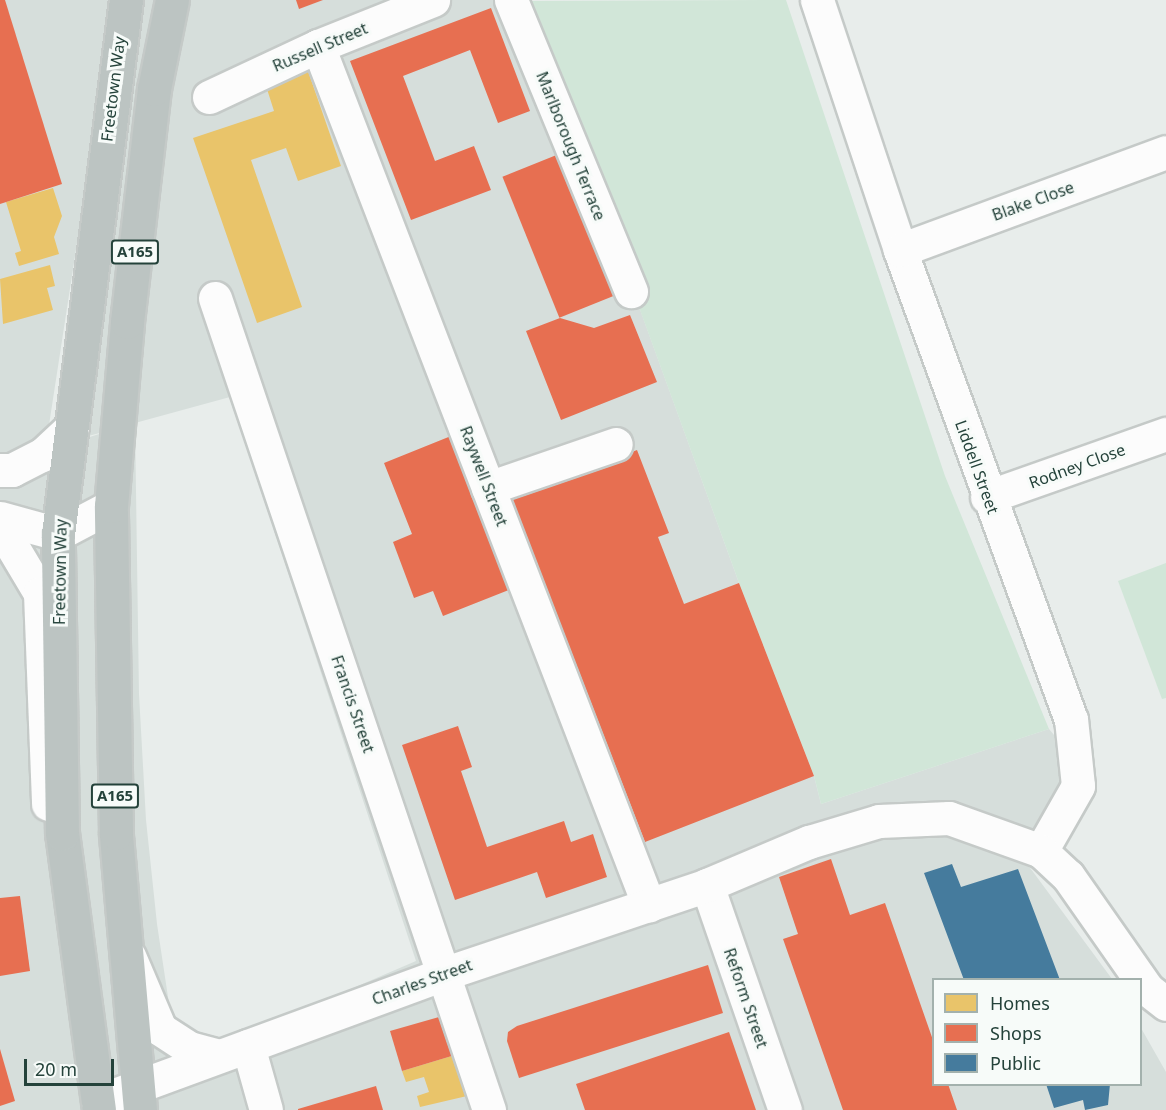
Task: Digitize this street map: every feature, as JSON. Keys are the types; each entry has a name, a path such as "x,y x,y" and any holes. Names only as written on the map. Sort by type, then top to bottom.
{"highway":[{"name":"Freetown Way","path":"98,1105 62,834 58,534 126,0"},
{"name":"A165","path":"140,1097 116,834 111,506 127,322 154,89 172,0"}],"street":[{"name":"Russell Street","path":"209,97 318,46 433,0"},
{"name":"Marlborough Terrace","path":"511,0 631,291"},
{"name":"Liddell Street","path":"817,0 900,250 987,497 1071,719 1078,786 1041,851"},
{"name":"Raywell Street","path":"318,46 649,906"},
{"name":"Blake Close","path":"900,250 1166,152"},
{"name":"Francis Street","path":"215,298 446,973 489,1110"},
{"path":"0,470 12,470 42,455 72,427"},
{"name":"Rodney Close","path":"987,497 1166,434"},
{"path":"488,488 615,444"},
{"path":"0,518 58,534 111,506"},
{"path":"0,526 40,593 44,755 55,905 79,956"},
{"name":"Charles Street","path":"98,1105 140,1097 233,1051 446,973 707,885 809,842 879,821 949,818 1041,851"},
{"path":"1041,851 1068,876 1138,978"},
{"name":"Reform Street","path":"707,885 785,1110"},
{"path":"127,950 160,1029 189,1048 233,1051 266,1110"},
{"path":"1142,983 1166,1004"}],"shaded area":[{"path":"0,0 528,0 739,583 814,776 821,804 1049,729 1095,784 1028,865 1111,978 932,978 932,1086 1142,1086 1142,1030 1166,1072 1166,1110 0,1110","holes":["85,191 54,445 115,429 45,451","230,397 416,961 232,1040 176,1050 157,924 146,820 139,694 135,423"]}],"green space":[{"path":"786,0 945,476 1049,729 821,804 814,776 739,583 528,1"},
{"path":"1166,563 1166,698 1162,699 1118,581"}],"building: Homes":[{"path":"308,71 341,166 298,181 286,148 251,160 302,307 257,323 193,138 274,111 266,86"},
{"path":"53,188 62,216 54,237 59,254 19,266 15,253 21,251 6,202"},
{"path":"50,265 55,286 47,288 53,310 3,324 0,279"},
{"path":"455,1055 467,1096 420,1107 417,1096 429,1092 424,1077 406,1082 402,1071"}],"building: Shops":[{"path":"0,0 5,0 62,184 0,204"},
{"path":"296,0 323,0 299,9"},
{"path":"491,8 530,111 498,123 470,50 403,76 435,161 474,146 491,190 411,220 350,61"},
{"path":"559,154 616,295 559,318 502,177"},
{"path":"630,315 657,382 561,420 526,331 560,318 594,328"},
{"path":"451,436 511,589 443,616 433,591 414,598 393,542 412,534 384,463"},
{"path":"637,450 669,533 658,537 684,604 739,583 814,776 645,842 512,499"},
{"path":"458,726 472,767 461,771 487,847 564,821 571,842 593,834 607,877 546,898 537,872 455,900 402,745"},
{"path":"831,859 850,915 885,903 932,1037 932,1086 949,1086 957,1110 843,1110 783,939 798,934 779,877"},
{"path":"20,896 30,971 0,976 0,898"},
{"path":"708,965 723,1013 519,1078 507,1041 508,1032 517,1026"},
{"path":"439,1017 444,1019 455,1055 402,1071 390,1031"},
{"path":"729,1032 756,1110 585,1110 576,1084"},
{"path":"0,1049 15,1101 0,1106"},
{"path":"376,1086 383,1110 298,1110 298,1109"}],"building: Public":[{"path":"952,864 961,887 1018,869 1059,978 963,978 924,873"},
{"path":"1047,1086 1110,1086 1108,1105 1085,1110 1083,1100 1054,1108"}]}
